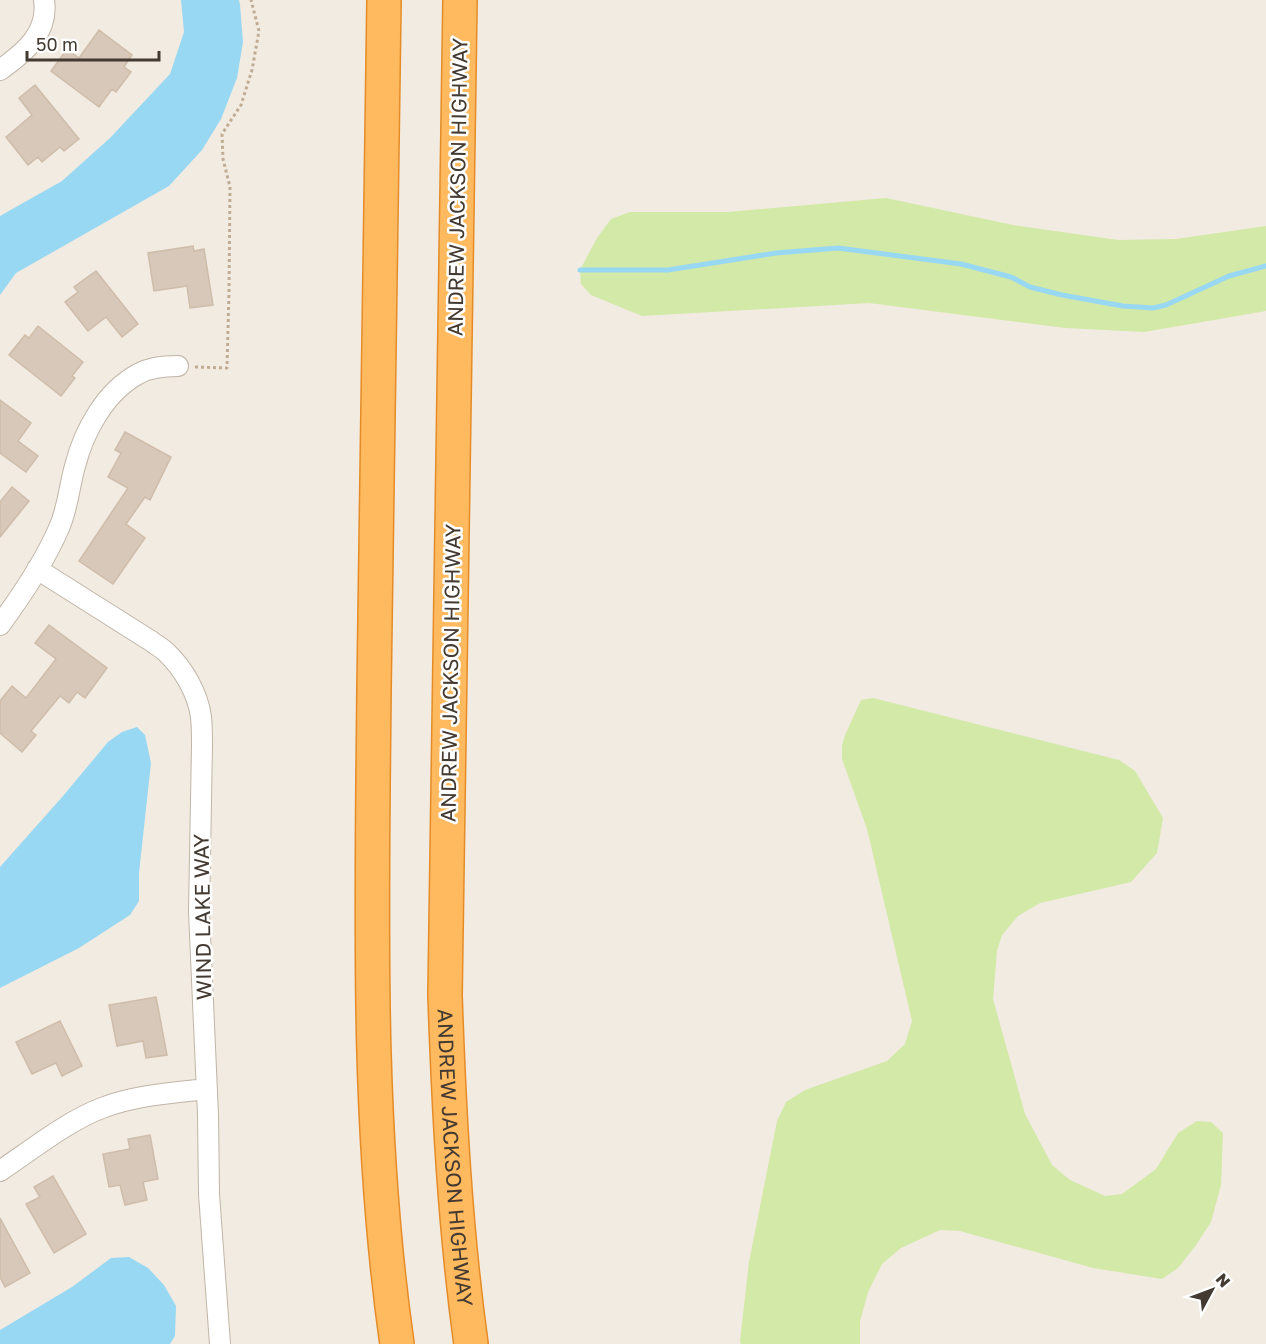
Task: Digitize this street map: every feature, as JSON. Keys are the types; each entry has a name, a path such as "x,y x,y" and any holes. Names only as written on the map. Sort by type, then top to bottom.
{"highway":[{"path":"384,0 371,923 377,1135 392,1344"},
{"name":"ANDREW JACKSON HIGHWAY","path":"460,0 445,995 450,1129 471,1344"},
{"path":"390,1293 397,1344"}],"street":[{"path":"0,70 20,55 40,31 44,20 44,0"},
{"path":"0,626 37,569 60,527 74,467 95,416 123,385 137,374 164,366 178,366"},
{"name":"WIND LAKE WAY","path":"37,569 166,652 180,668 190,685 201,718 199,912 208,1115 209,1194 219,1344"},
{"path":"0,1171 84,1116 101,1108 139,1098 207,1089"}],"path":[{"path":"178,366 227,368 230,187 223,159 222,134 242,105 252,70 260,31 251,0"}],"green space":[{"path":"886,198 1013,225 1118,240 1176,239 1266,226 1266,311 1144,332 1066,328 869,303 642,316 591,295 581,284 580,270 597,238 611,219 630,212 728,212"},
{"path":"873,698 1119,760 1135,771 1163,818 1157,853 1131,882 1040,903 1018,916 1002,935 997,951 993,999 1025,1114 1052,1165 1070,1180 1105,1196 1122,1194 1156,1169 1178,1133 1197,1121 1211,1122 1223,1133 1221,1185 1211,1222 1178,1268 1162,1279 1093,1268 960,1231 940,1230 901,1248 882,1264 868,1292 860,1322 860,1344 741,1344 749,1262 777,1121 786,1102 805,1090 887,1061 905,1044 912,1021 867,829 842,759 845,735 861,700"}],"water":[{"path":"181,0 239,0 240,5 243,42 237,78 221,119 202,150 169,186 16,273 0,295 0,216 62,181 110,138 170,74 184,32"},
{"path":"137,727 145,735 151,763 139,873 139,901 130,915 79,948 0,988 0,867 108,742 122,732"},
{"path":"129,1257 148,1268 164,1285 176,1306 175,1336 170,1344 0,1344 0,1330 72,1287 111,1258"}],"building":[{"path":"99,30 132,55 124,67 131,72 116,92 112,89 99,107 51,71 67,49 79,58"},
{"path":"35,85 79,139 64,151 60,147 42,162 38,157 28,165 6,137 32,115 19,98"},
{"path":"193,246 194,251 204,249 213,305 190,308 187,286 154,291 148,253"},
{"path":"96,271 138,324 122,337 106,317 88,331 65,302 78,292 74,287"},
{"path":"38,326 83,362 72,376 75,378 61,396 9,355 25,335 29,338"},
{"path":"0,400 31,423 18,441 38,456 26,472 0,453"},
{"path":"125,432 171,457 150,500 145,497 126,524 145,538 113,584 79,561 128,488 108,477 121,453 115,450"},
{"path":"12,487 29,501 0,537 0,502"},
{"path":"49,625 107,668 85,698 77,692 69,703 60,696 31,731 36,735 22,752 0,733 0,701 12,686 26,698 56,659 35,643"},
{"path":"156,997 167,1055 146,1058 143,1041 117,1046 109,1005"},
{"path":"60,1021 82,1066 62,1076 56,1063 32,1074 16,1042"},
{"path":"150,1135 158,1179 143,1182 147,1200 125,1205 120,1185 109,1187 103,1154 130,1149 128,1139"},
{"path":"53,1176 86,1234 54,1253 26,1204 40,1197 34,1187"},
{"path":"0,1218 30,1273 5,1287 0,1277"}],"waterway":[{"path":"580,270 668,270 776,253 838,248 961,264 1011,277 1030,287 1062,295 1123,306 1153,308 1166,305 1229,276 1266,266"}]}
